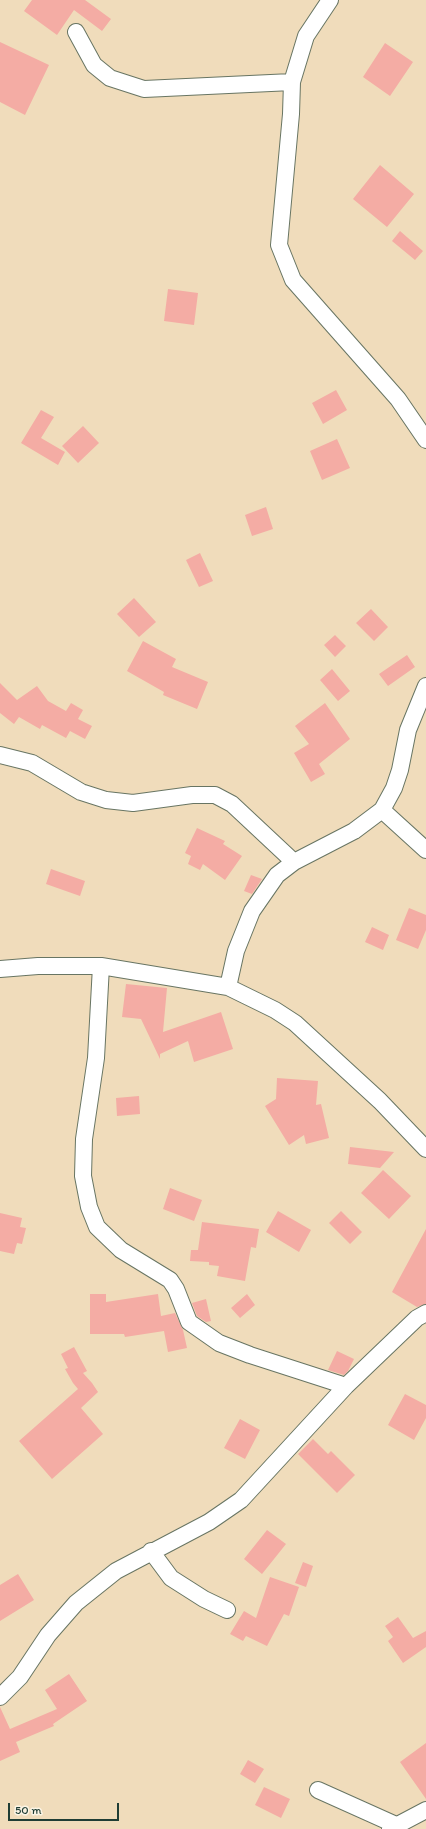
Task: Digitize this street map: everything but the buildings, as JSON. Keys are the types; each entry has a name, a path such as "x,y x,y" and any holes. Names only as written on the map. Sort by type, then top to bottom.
{"street":[{"path":"330,0 306,36 292,82 291,114 279,245 292,280 398,399 426,440"},
{"path":"76,32 94,65 110,78 144,89 292,82"},
{"path":"228,987 236,951 252,911 277,875 294,862 354,831 382,810 394,788 400,770 408,730 426,686"},
{"path":"0,755 32,763 81,792 106,800 133,803 192,795 215,795 237,809 294,862"},
{"path":"382,810 426,850"},
{"path":"0,969 38,966 102,966 228,987 275,1010 295,1023 380,1101 426,1149"},
{"path":"102,966 96,1058 84,1139 83,1161 83,1176 89,1207 97,1227 121,1250 170,1280 189,1322 219,1343 250,1355 346,1386"},
{"path":"0,1697 20,1677 48,1635 76,1603 116,1571 151,1551 209,1522 240,1500 346,1386 417,1318 426,1313"},
{"path":"151,1551 171,1578 204,1599 227,1610"},
{"path":"318,1790 393,1827 426,1810"}]}
